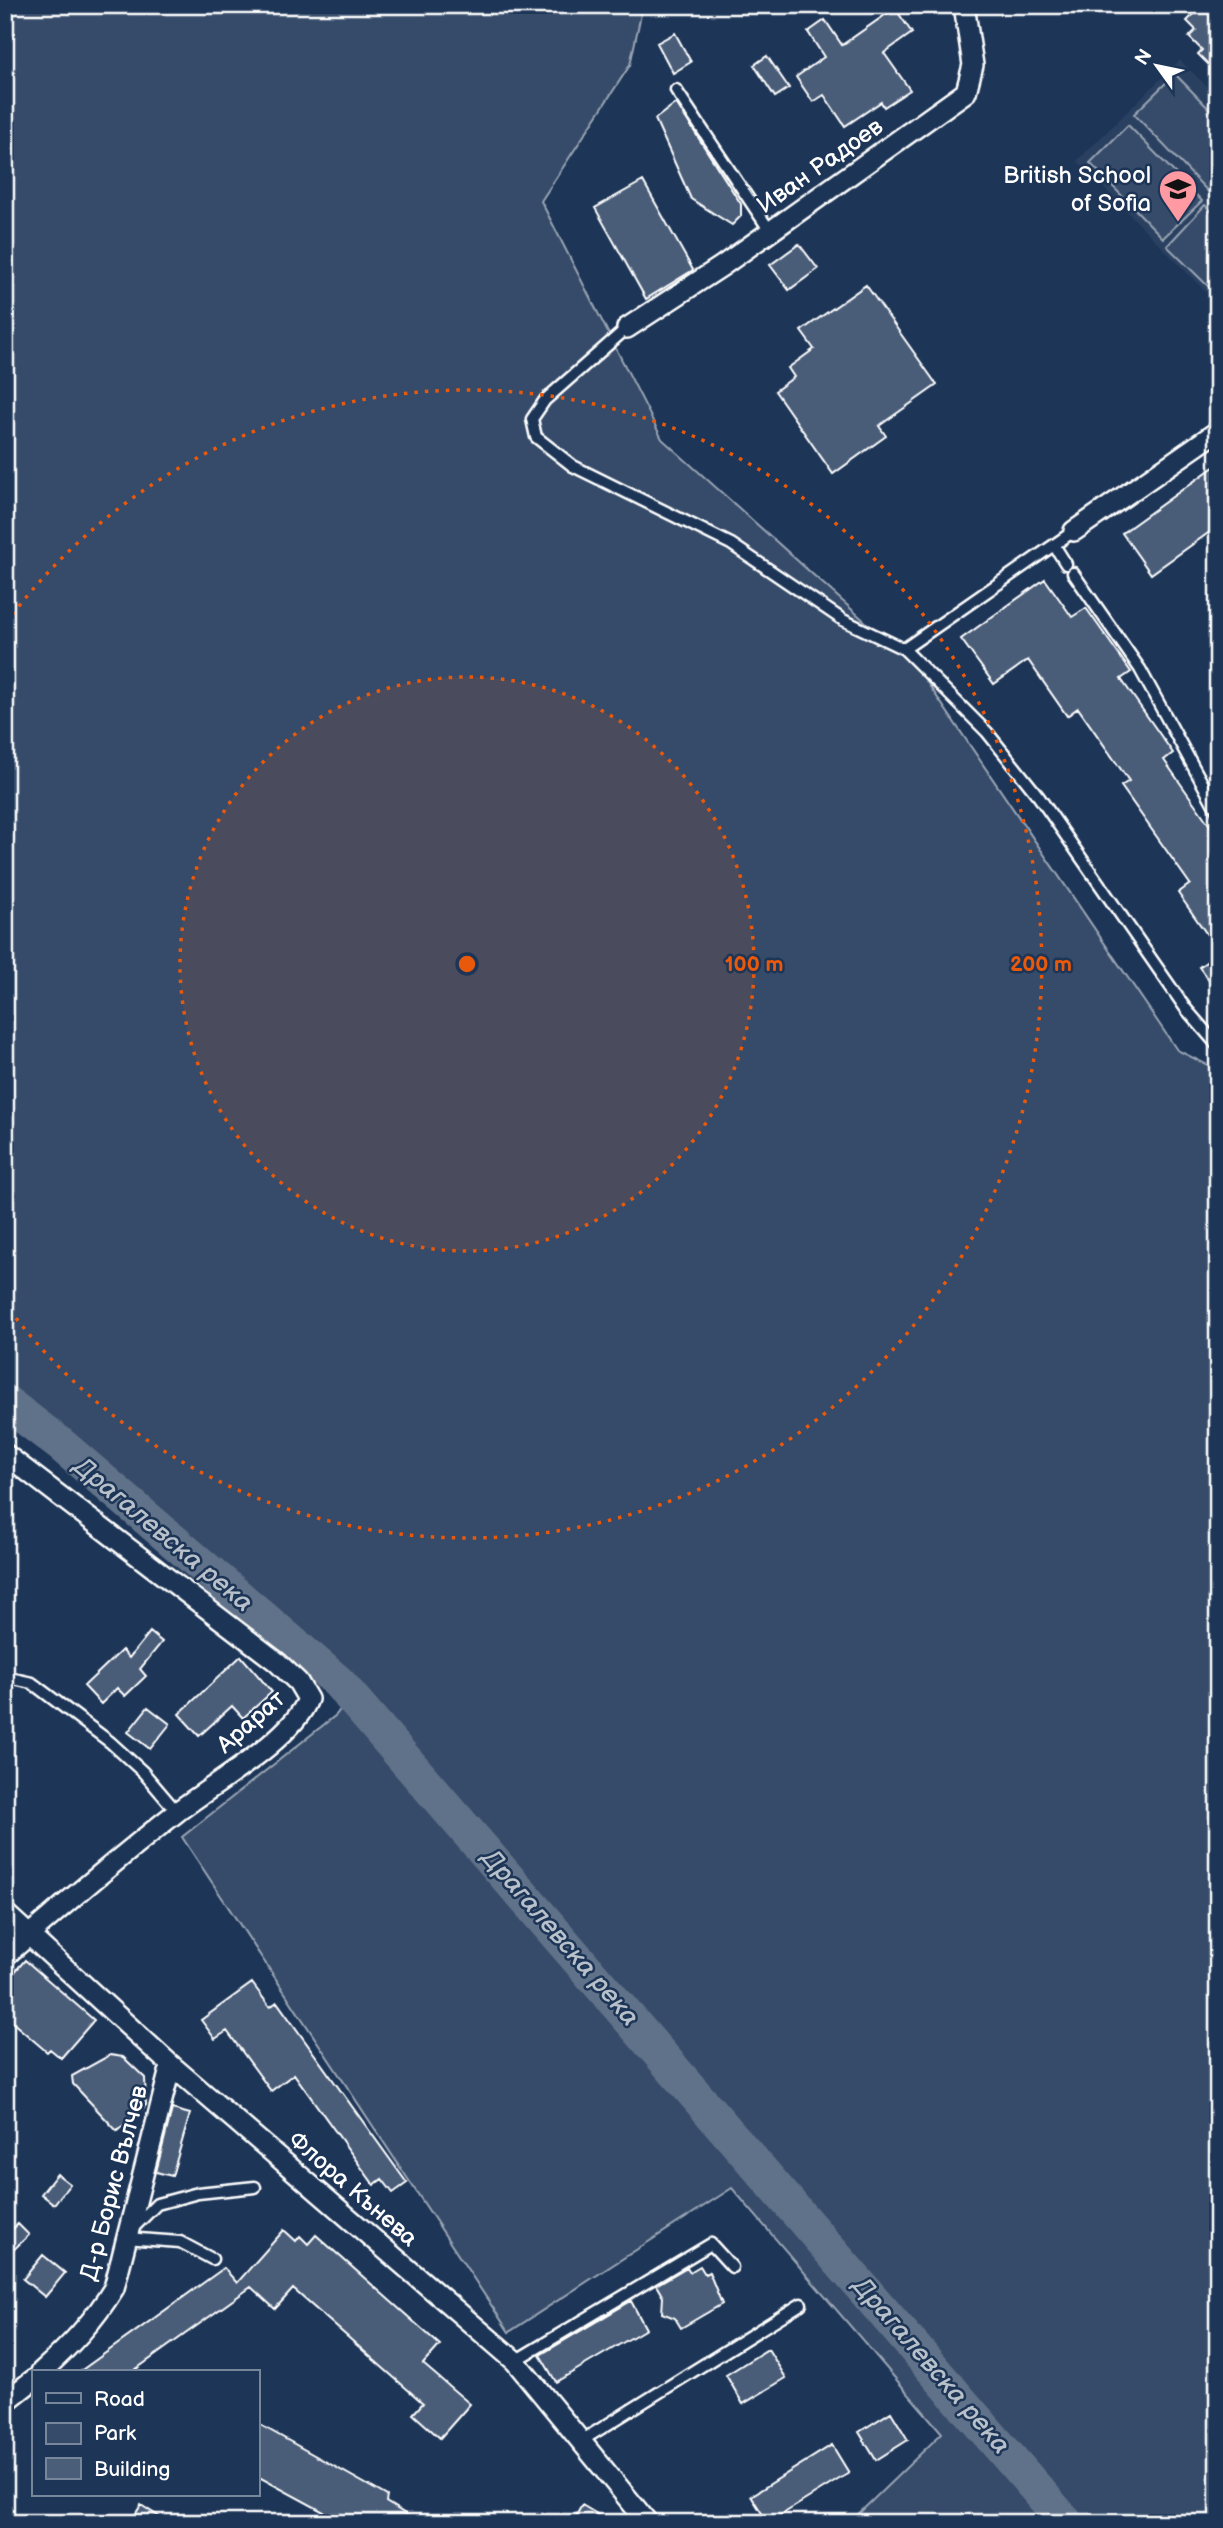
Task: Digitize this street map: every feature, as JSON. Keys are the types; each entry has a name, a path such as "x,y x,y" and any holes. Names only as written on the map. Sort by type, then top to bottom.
{"street":[{"name":"Иван Радоев","path":"627,328 966,92 973,65 961,6"},
{"path":"1074,531 1218,431"},
{"name":"Арарат","path":"5,1454 277,1662 298,1682 309,1699 303,1714 278,1736 177,1812"},
{"path":"5,1956 177,1812"},
{"name":"Флора Кънева","path":"5,1913 171,2065 514,2361 648,2523"},
{"name":"Д-р Борис Вълчев","path":"43,2370 75,2342 114,2288 124,2238 171,2065"},
{"path":"5,2402 32,2381"}],"lane":[{"path":"676,90 770,231"},
{"path":"627,328 545,400 532,419 536,438 573,466 731,544 843,620 904,649 987,732 1039,797 1186,1009 1218,1046"},
{"path":"904,649 1074,531"},
{"path":"1054,545 1140,669 1218,812"},
{"path":"5,1677 32,1683 110,1742 143,1772 177,1812"},
{"path":"124,2238 157,2204 198,2193 255,2188"},
{"path":"124,2238 180,2242 212,2259"},
{"path":"514,2361 711,2244 732,2267"},
{"path":"581,2441 801,2304"}],"shaded area":[{"name":"British School of Sofia","path":"1180,60 1218,98 1218,284 1208,294 1077,161"}],"green space":[{"path":"5,5 643,5 630,65 541,201 662,439 918,669 1177,1050 1218,1070 1218,2523 849,2523 942,2433 732,2188 509,2332 182,1837 336,1715 359,1683 5,1422"},
{"path":"1175,74 1218,118 1218,202 1134,114"},
{"path":"1128,125 1202,201 1163,238 1090,163"},
{"path":"1205,205 1218,218 1218,282 1211,289 1167,246"}],"building":[{"path":"1203,5 1218,5 1218,74 1198,54 1202,50 1189,37 1196,30 1187,21"},
{"path":"895,8 912,33 884,53 910,90 884,107 881,102 845,126 824,95 813,102 796,77 824,57 808,32 825,20 842,45"},
{"path":"675,33 691,62 673,73 657,43"},
{"path":"767,56 789,88 775,97 754,65"},
{"path":"676,103 741,204 741,216 732,225 691,199 655,119"},
{"path":"643,181 693,270 646,299 595,208"},
{"path":"799,244 818,269 789,290 770,265"},
{"path":"866,285 937,385 879,426 886,436 833,474 775,391 794,377 788,368 814,349 801,331"},
{"path":"1218,464 1218,526 1151,574 1122,533"},
{"path":"1045,579 1072,617 1086,608 1131,672 1121,679 1173,753 1164,760 1218,837 1218,950 1178,893 1190,884 1121,786 1129,781 1078,708 1067,716 1028,660 994,684 961,639"},
{"path":"1218,954 1218,993 1199,967"},
{"path":"150,1632 162,1642 140,1669 146,1676 125,1696 117,1688 101,1704 84,1686 122,1650 129,1658"},
{"path":"241,1656 272,1692 243,1718 232,1706 199,1736 179,1714"},
{"path":"148,1707 170,1724 150,1749 128,1732"},
{"path":"25,1960 94,2020 61,2058 50,2049 47,2052 5,2016 5,1983"},
{"path":"252,1983 270,2007 277,2002 407,2183 393,2193 382,2179 374,2185 294,2074 271,2091 227,2031 215,2039 201,2020"},
{"path":"110,2055 123,2057 145,2078 146,2105 117,2131 73,2084 72,2076"},
{"path":"172,2109 190,2114 172,2176 156,2172"},
{"path":"57,2174 70,2184 54,2204 41,2194"},
{"path":"18,2224 29,2235 5,2258 5,2236"},
{"path":"284,2230 296,2241 300,2236 308,2244 316,2235 440,2345 423,2364 470,2404 440,2438 413,2414 423,2403 293,2289 275,2309 251,2287 135,2370 82,2370 224,2268 237,2283"},
{"path":"43,2255 65,2273 45,2297 23,2279"},
{"path":"700,2266 705,2274 709,2272 722,2304 681,2328 675,2318 662,2313 663,2297 656,2285 687,2267 690,2272"},
{"path":"631,2301 646,2329 556,2382 540,2355"},
{"path":"768,2349 786,2378 743,2404 726,2375"},
{"path":"891,2412 908,2440 876,2460 859,2432"},
{"path":"259,2424 387,2496 386,2502 420,2523 344,2523 259,2477"},
{"path":"832,2445 849,2473 768,2523 751,2496"},
{"path":"141,2505 169,2523 130,2523"},
{"path":"582,2505 612,2523 572,2523"}],"waterway":[{"name":"Драгалевска река","path":"5,1402 60,1444 338,1682 1066,2523"}],"place":[{"name":"British School of Sofia","path":"1178,223"}]}
